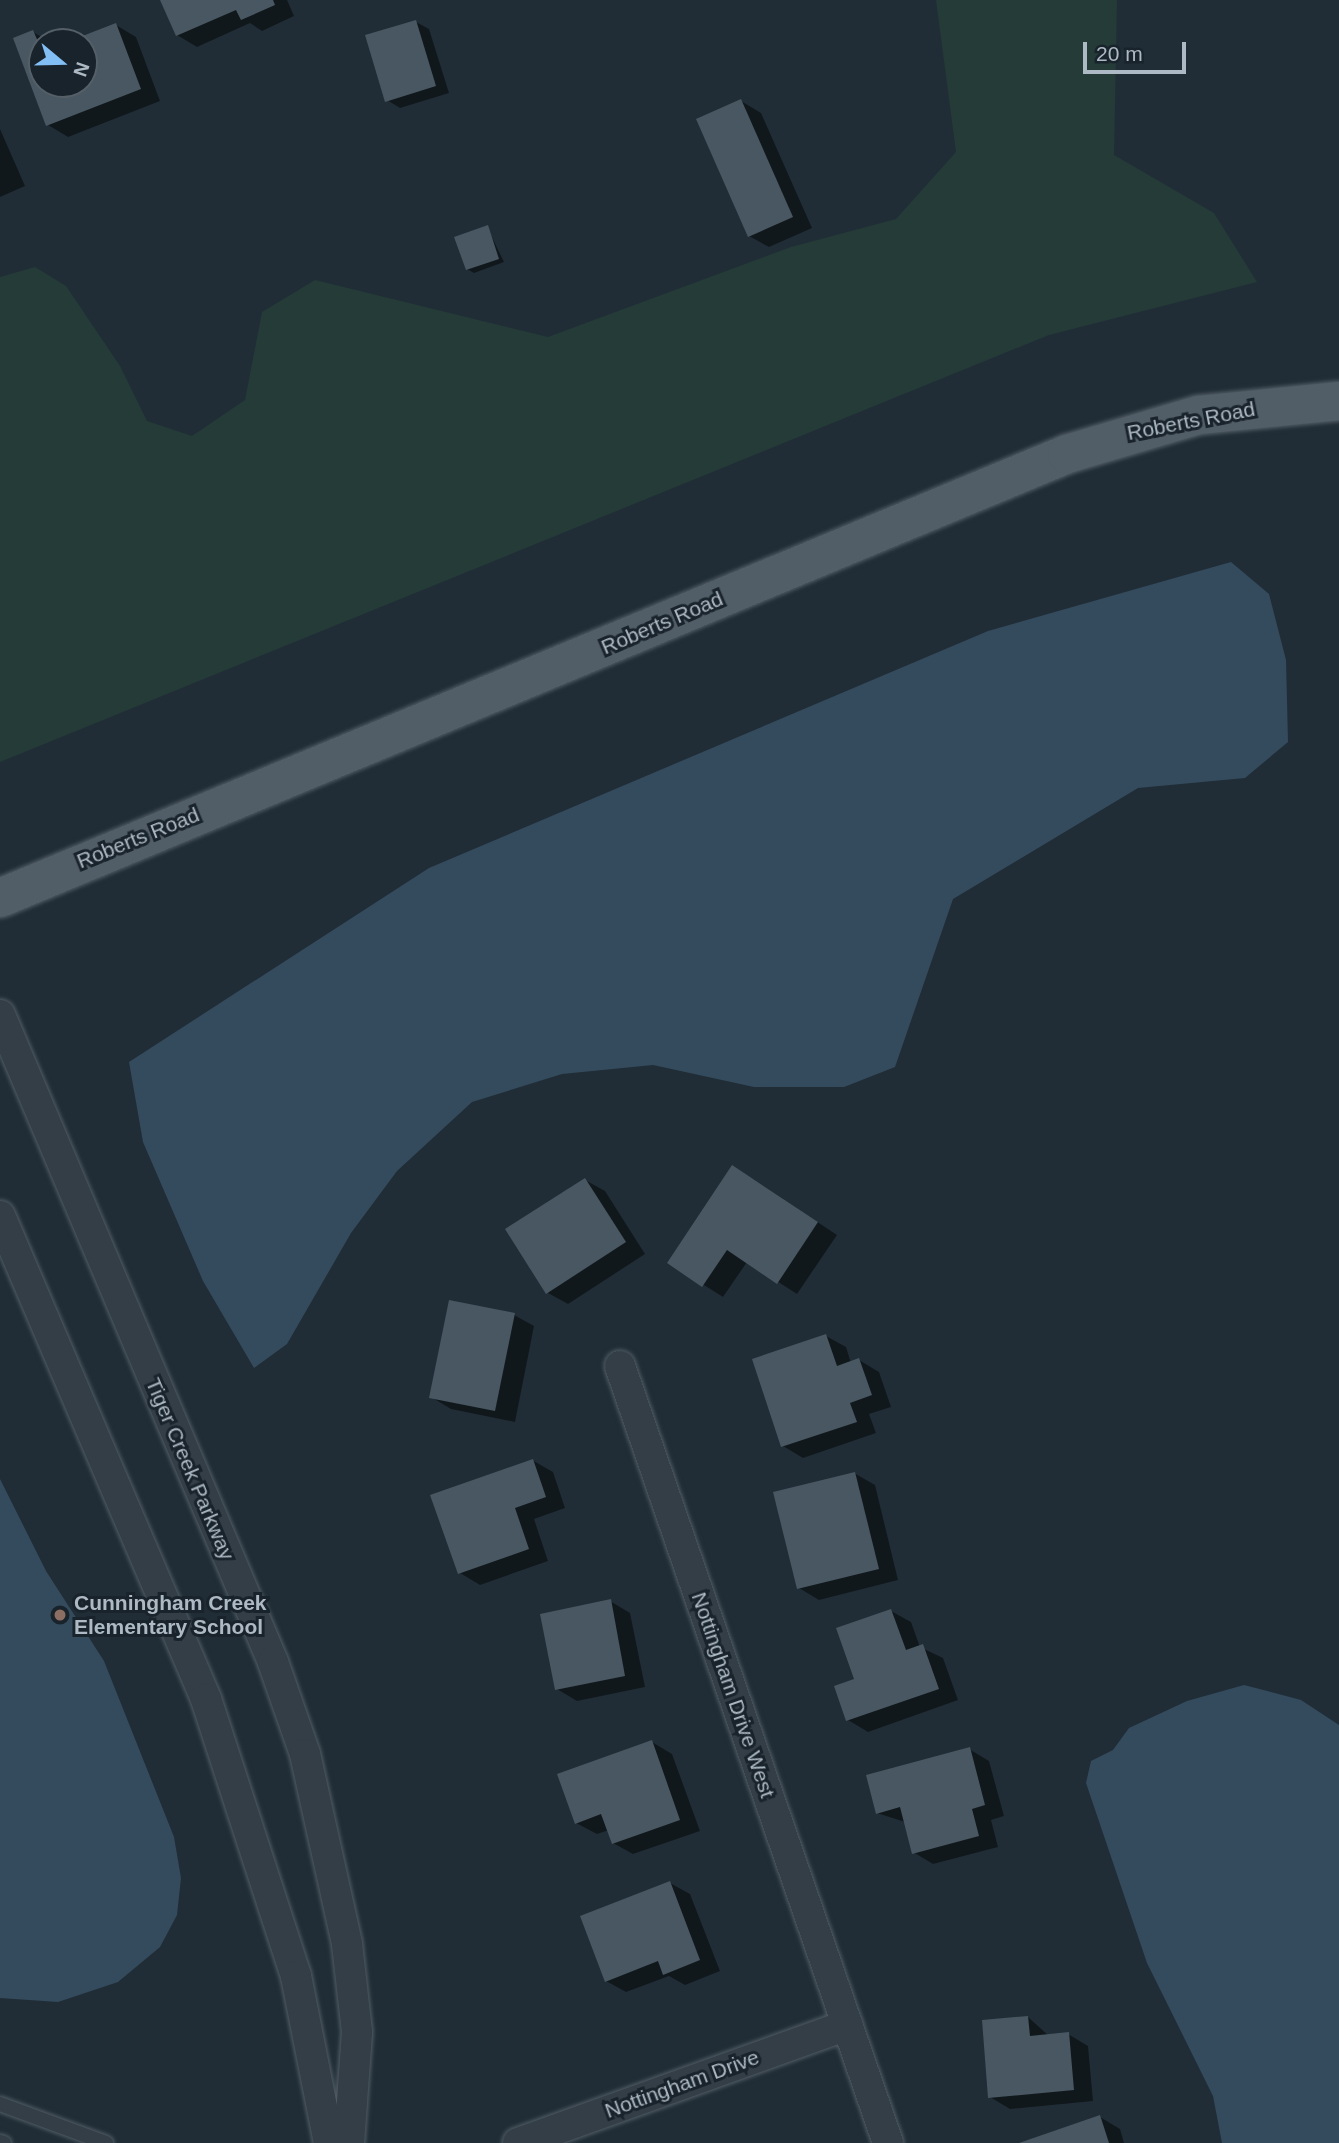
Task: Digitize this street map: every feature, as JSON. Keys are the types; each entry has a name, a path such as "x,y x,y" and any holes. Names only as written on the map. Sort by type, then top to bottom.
{"main road":[{"name":"Roberts Road","path":"0,898 1067,454 1199,415 1339,401"}],"street":[{"name":"Tiger Creek Parkway","path":"0,1015 274,1662 305,1754 347,1944 356,2032 349,2143"},
{"path":"0,1216 206,1699 296,1976 329,2143"},
{"name":"Nottingham Drive West","path":"620,1366 888,2143"},
{"name":"Nottingham Drive","path":"518,2143 847,2025"}],"lane":[{"path":"0,2104 106,2143"}],"green space":[{"path":"936,0 1117,0 1114,155 1214,213 1257,282 1049,335 0,762 0,277 35,267 66,286 120,366 147,421 192,436 245,400 262,312 315,280 548,337 791,247 896,219 956,152"}],"water":[{"path":"1231,562 1269,594 1286,660 1288,742 1245,778 1138,788 953,899 895,1067 844,1087 754,1087 653,1065 562,1074 472,1102 397,1171 351,1233 287,1344 254,1368 203,1281 143,1142 129,1062 429,868 988,631"},
{"path":"0,1479 46,1571 104,1661 174,1837 181,1878 177,1915 160,1947 118,1982 58,2002 0,1998"},
{"path":"1244,1685 1301,1700 1339,1725 1339,2143 1222,2143 1213,2096 1147,1963 1086,1783 1091,1761 1113,1750 1129,1728 1187,1701"}],"building":[{"path":"160,0 273,0 275,5 241,20 236,10 176,36"},
{"path":"416,20 436,86 385,102 365,35"},
{"path":"116,23 141,89 46,126 36,98 98,98 98,30"},
{"path":"28,32 28,78 13,38"},
{"path":"741,99 793,217 748,237 696,119"},
{"path":"488,225 499,259 466,270 454,237"},
{"path":"732,1165 818,1222 777,1284 727,1250 702,1287 667,1263"},
{"path":"585,1178 626,1242 546,1294 505,1229"},
{"path":"449,1300 515,1313 495,1411 429,1398"},
{"path":"826,1334 837,1366 859,1358 872,1395 850,1403 857,1422 781,1447 752,1359"},
{"path":"533,1459 546,1497 515,1508 529,1549 458,1574 430,1495"},
{"path":"855,1472 879,1569 797,1589 773,1492"},
{"path":"611,1599 625,1676 555,1690 540,1614"},
{"path":"891,1609 906,1650 923,1644 939,1689 846,1721 834,1686 854,1679 836,1628"},
{"path":"652,1740 680,1820 612,1844 601,1814 575,1824 557,1774"},
{"path":"970,1747 985,1805 972,1809 979,1836 912,1854 900,1807 876,1814 866,1775"},
{"path":"670,1881 700,1960 663,1975 658,1961 605,1982 580,1916"},
{"path":"1028,2016 1030,2036 1069,2032 1074,2090 988,2098 982,2020"},
{"path":"1100,2115 1109,2143 1019,2143"}],"place":[{"name":"Cunningham Creek Elementary School","path":"60,1615"}]}
